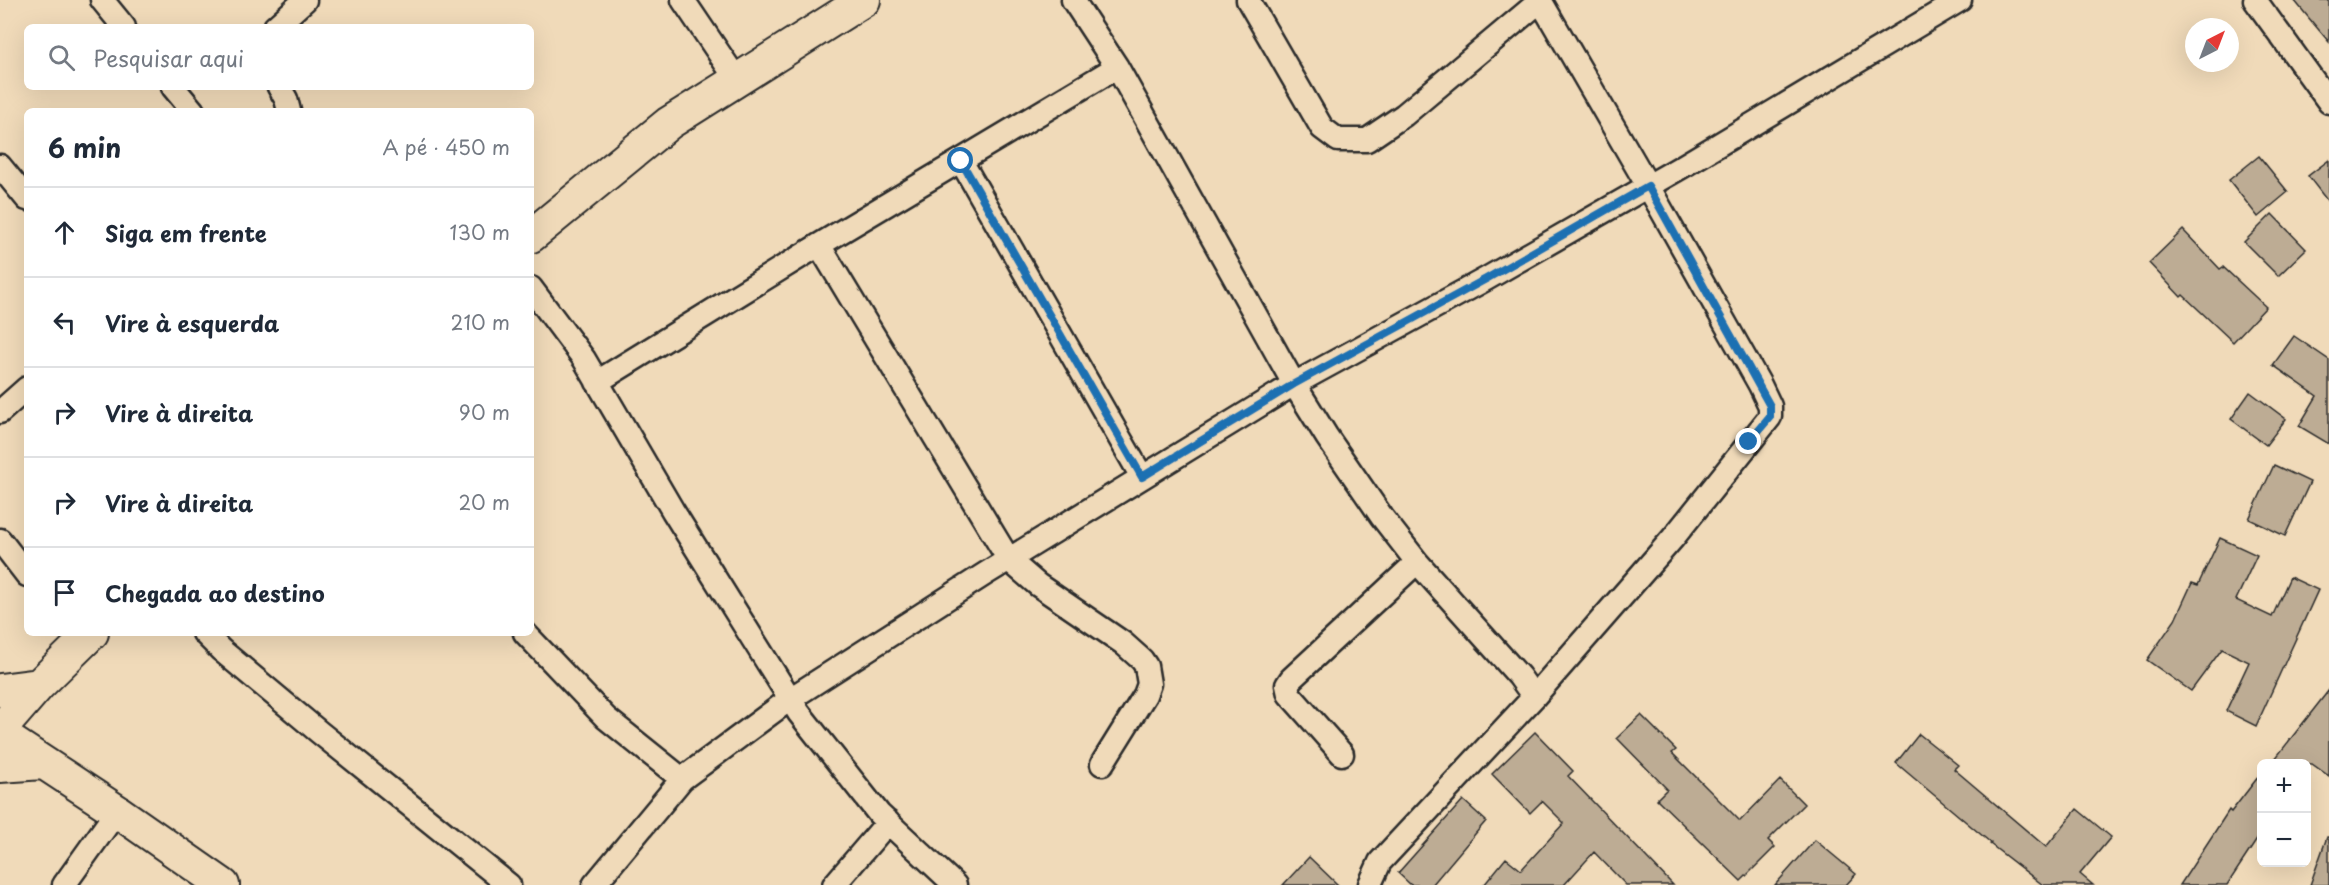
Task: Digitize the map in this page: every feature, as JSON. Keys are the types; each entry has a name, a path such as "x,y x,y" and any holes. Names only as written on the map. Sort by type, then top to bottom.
{"street":[{"path":"102,0 122,24"},
{"path":"278,24 305,0"},
{"path":"683,0 738,80"},
{"path":"534,234 669,123 864,0"},
{"path":"1073,0 1117,67 1294,384 1327,437 1417,562 1519,676 1534,697"},
{"path":"1248,0 1322,128 1338,140 1367,140 1404,115 1540,1 1648,186 1770,406 1770,417 1673,538 1534,697 1380,862 1370,884"},
{"path":"594,885 682,779 790,699 1009,560 1294,384 1486,279 1648,186 1959,0"},
{"path":"2255,0 2329,102"},
{"path":"597,381 1117,67"},
{"path":"176,90 190,108"},
{"path":"281,90 288,108"},
{"path":"961,161 1142,477"},
{"path":"0,166 24,195"},
{"path":"819,245 1009,560 1038,585 1123,643 1146,666 1149,684 1145,695 1102,764"},
{"path":"534,292 584,359 674,511 799,713 888,822 956,885"},
{"path":"0,412 24,391"},
{"path":"0,540 24,571"},
{"path":"1342,754 1289,694 1287,686 1291,679 1320,651 1417,562"},
{"path":"0,730 23,690 81,636"},
{"path":"207,636 220,650 319,732 509,885"},
{"path":"528,636 606,718 682,779"},
{"path":"23,690 39,760"},
{"path":"0,734 117,811 223,885"},
{"path":"0,766 39,760"},
{"path":"64,885 117,811"},
{"path":"834,885 888,822"}],"building":[{"path":"2294,0 2329,0 2329,42 2313,23"},
{"path":"2259,156 2288,192 2258,217 2229,180"},
{"path":"2329,160 2329,203 2308,176"},
{"path":"2272,214 2306,249 2278,276 2244,242"},
{"path":"2183,230 2220,269 2223,267 2266,307 2233,342 2183,295 2181,297 2149,263"},
{"path":"2294,336 2329,360 2329,444 2299,426 2317,396 2273,365"},
{"path":"2250,392 2286,419 2266,445 2231,419"},
{"path":"2274,465 2310,482 2285,536 2249,519"},
{"path":"2220,538 2257,555 2236,600 2272,617 2290,577 2318,590 2256,726 2226,711 2249,662 2222,649 2191,691 2147,660 2175,620 2192,583 2198,585"},
{"path":"2329,690 2329,776 2311,764 2311,759 2275,759"},
{"path":"1641,715 1676,750 1672,753 1740,821 1780,780 1804,804 1768,840 1775,847 1741,881 1657,799 1667,789 1617,738"},
{"path":"1535,732 1573,771 1568,776 1673,885 1626,885 1594,852 1564,885 1484,885 1506,858 1521,870 1564,823 1542,801 1530,813 1492,774"},
{"path":"1919,734 1958,765 1954,769 2046,847 2077,809 2111,837 2080,874 2093,885 2043,885 1990,844 1896,763"},
{"path":"2257,778 2257,840 2227,885 2180,885 2229,810 2231,812"},
{"path":"1463,800 1486,821 1432,885 1411,885 1398,873"},
{"path":"2327,837 2329,837 2329,885 2310,885"},
{"path":"1815,840 1856,874 1846,885 1775,885"},
{"path":"1309,857 1338,885 1283,885"}],"route":[{"path":"961,161 1142,477 1294,384 1486,279 1648,186 1770,406 1770,417 1749,442"}]}
